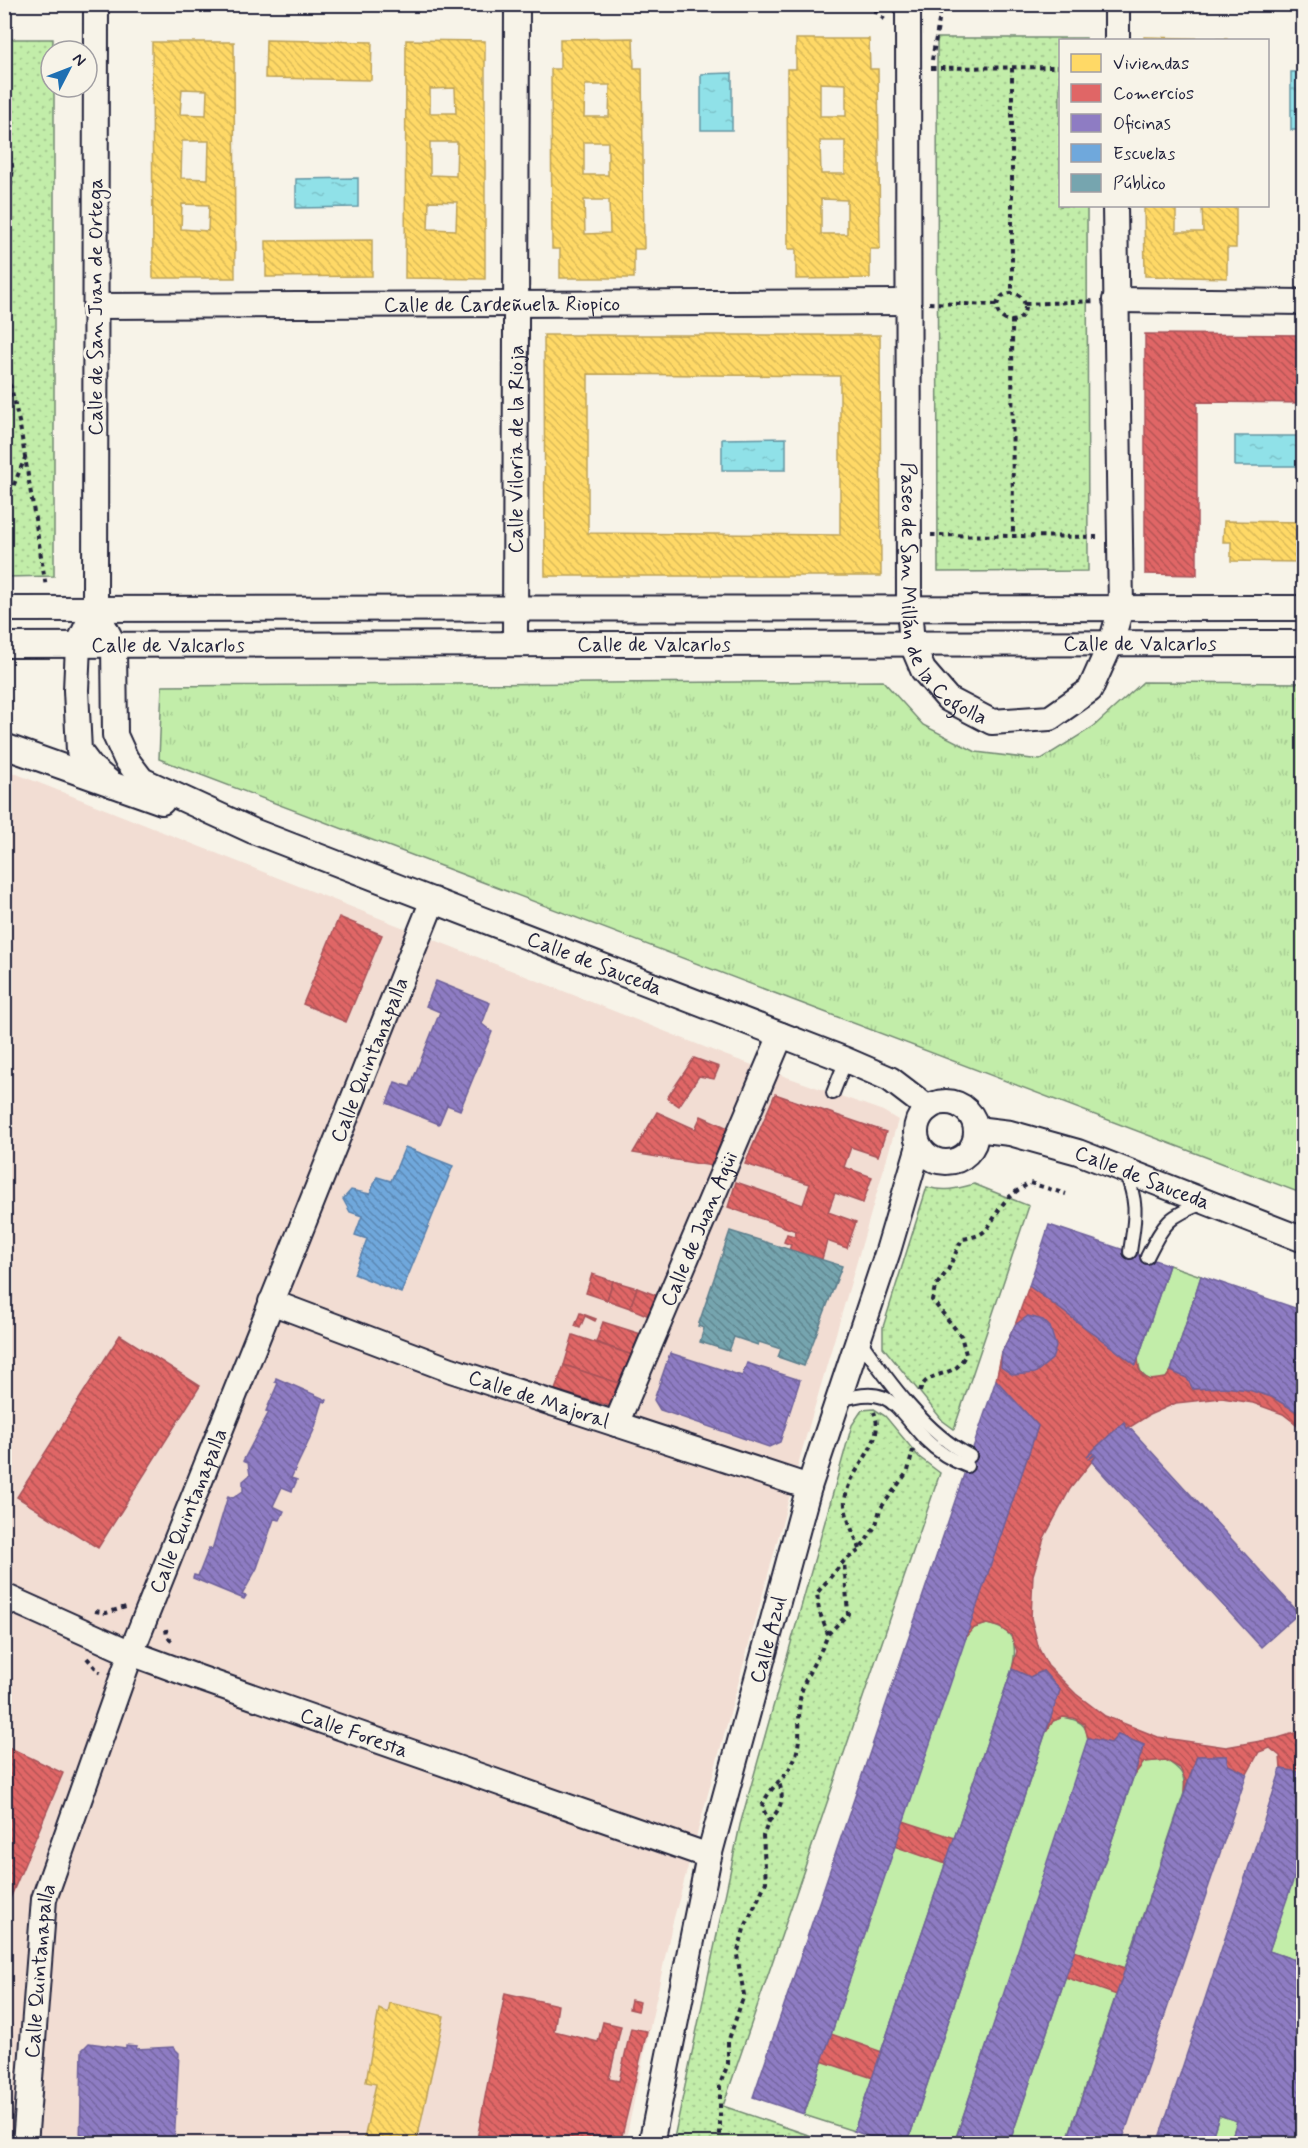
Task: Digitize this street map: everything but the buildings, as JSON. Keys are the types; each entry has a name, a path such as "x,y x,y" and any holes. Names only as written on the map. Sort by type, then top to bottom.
{"street":[{"name":"Calle de San Juan de Ortega","path":"78,645 95,609 96,4"},
{"name":"Calle Viloria de la Rioja","path":"515,643 517,4"},
{"name":"Paseo de San Millán de la Cogolla","path":"908,4 909,607 912,644 923,670 948,699 992,722 1050,718 1090,690 1111,643 1121,608 1115,207"},
{"path":"1117,4 1117,39"},
{"path":"1115,300 1304,302"},
{"name":"Calle de Cardeñuela Riopico","path":"96,306 908,302"},
{"name":"Calle de Valcarlos","path":"4,609 1304,608"},
{"name":"Calle de San Juan de Ortega","path":"95,609 114,645"},
{"name":"Calle de Valcarlos","path":"4,645 1304,644"},
{"name":"Calle de Sauceda","path":"78,645 76,690 79,751 92,767 113,785"},
{"name":"Calle de Sauceda","path":"114,645 115,735 126,759 142,780 253,831"},
{"name":"Calle de Sauceda","path":"4,746 253,831 846,1060 890,1080 928,1108"},
{"name":"Calle Quintanapalla","path":"25,2144 44,1899 131,1653 433,900"},
{"name":"Calle de Juan Agüi","path":"616,1424 780,1035"},
{"path":"938,1103 958,1105 967,1111 976,1129 973,1145 962,1157 946,1162 931,1158 919,1146 916,1132 919,1118 928,1108 938,1103"},
{"name":"Calle de Sauceda","path":"976,1129 1021,1136 1078,1152 1304,1240"},
{"name":"Calle Azul","path":"651,2144 709,1856 809,1487 859,1338 919,1146"},
{"name":"Calle de Majoral","path":"271,1302 451,1370 809,1487"},
{"name":"Calle Foresta","path":"4,1596 131,1653 709,1856"}],"lane":[{"path":"833,1093 846,1060"},
{"path":"1125,1170 1135,1195 1136,1211 1130,1252"},
{"path":"1147,1257 1161,1229 1177,1213 1206,1202"},
{"path":"837,1401 860,1394 882,1396 897,1406 937,1450 969,1461 940,1439 882,1374 859,1338"}],"path":[{"path":"931,68 1059,67"},
{"path":"1012,68 1012,293"},
{"path":"4,147 11,155 14,180 4,204"},
{"path":"1012,293 1022,299 1025,304 1024,312 1012,320 1001,316 997,305 1002,296 1012,293"},
{"path":"1025,304 1115,300"},
{"path":"908,302 997,305"},
{"path":"1012,320 1013,535"},
{"path":"4,377 11,387 26,458 46,589"},
{"path":"4,500 10,494 26,458"},
{"path":"909,535 1119,537"},
{"path":"918,1413 921,1386 928,1378 957,1368 966,1354 961,1335 932,1300 935,1287 948,1270 962,1239 977,1237 991,1227 1000,1207 1016,1190 1030,1183 1066,1194"},
{"path":"860,1550 845,1505 851,1476 868,1454 876,1435 875,1413 865,1411"},
{"path":"828,1634 819,1611 817,1593 844,1561 860,1550 876,1525 880,1509 908,1471 916,1427"},
{"path":"769,1821 762,1807 767,1792 793,1764 799,1745 800,1728 797,1713 802,1691 828,1634 838,1627 848,1614 844,1561"},
{"path":"87,1610 106,1613 126,1607 134,1598"},
{"path":"165,1621 167,1636 176,1647"},
{"path":"720,2144 720,2084 728,2064 728,2042 744,1995 737,1955 744,1929 766,1882 763,1836 769,1821 779,1811 783,1794 778,1780"}],"shaded area":[{"path":"4,769 727,1056 883,1111 898,1120 803,1447 672,1925 625,2143 5,2143"},
{"path":"1049,1225 1303,1311 1303,2143 889,2143 753,2097 1001,1367 1002,1352 1015,1325"}],"green space":[{"path":"937,38 1086,38 1059,39 1059,207 1087,207 1088,571 938,572"},
{"path":"4,39 39,39 39,99 54,99 54,576 5,577"},
{"path":"883,681 923,725 976,752 1040,760 1093,727 1143,682 1303,683 1303,1194 159,759 162,686"},
{"path":"974,1184 1029,1206 954,1429 943,1421 883,1347 883,1327 927,1187 950,1189"},
{"path":"1169,1265 1201,1276 1171,1371 1166,1378 1155,1380 1143,1375 1138,1359"},
{"path":"874,1409 885,1416 919,1457 940,1473 723,2106 832,2143 673,2143 740,1825 852,1425 862,1410"},
{"path":"987,1624 1004,1630 1012,1639 1015,1652 1012,1669 854,2131 804,2115 964,1640 974,1628"},
{"path":"1063,1717 1076,1720 1084,1727 1087,1749 954,2143 907,2144 1046,1732 1053,1721"},
{"path":"1166,1760 1181,1773 1184,1793 1066,2143 1009,2144 1134,1775 1144,1762"},
{"path":"1303,1849 1303,1933 1295,1960 1269,1951"},
{"path":"1219,2115 1237,2121 1230,2143 1210,2144"}],"water":[{"path":"1291,72 1303,72 1303,130 1291,130"},
{"path":"732,73 732,130 701,130 701,74"},
{"path":"358,178 358,207 296,208 296,179"},
{"path":"1235,436 1303,436 1303,466 1235,466"},
{"path":"786,438 786,470 722,470 722,439"}]}
